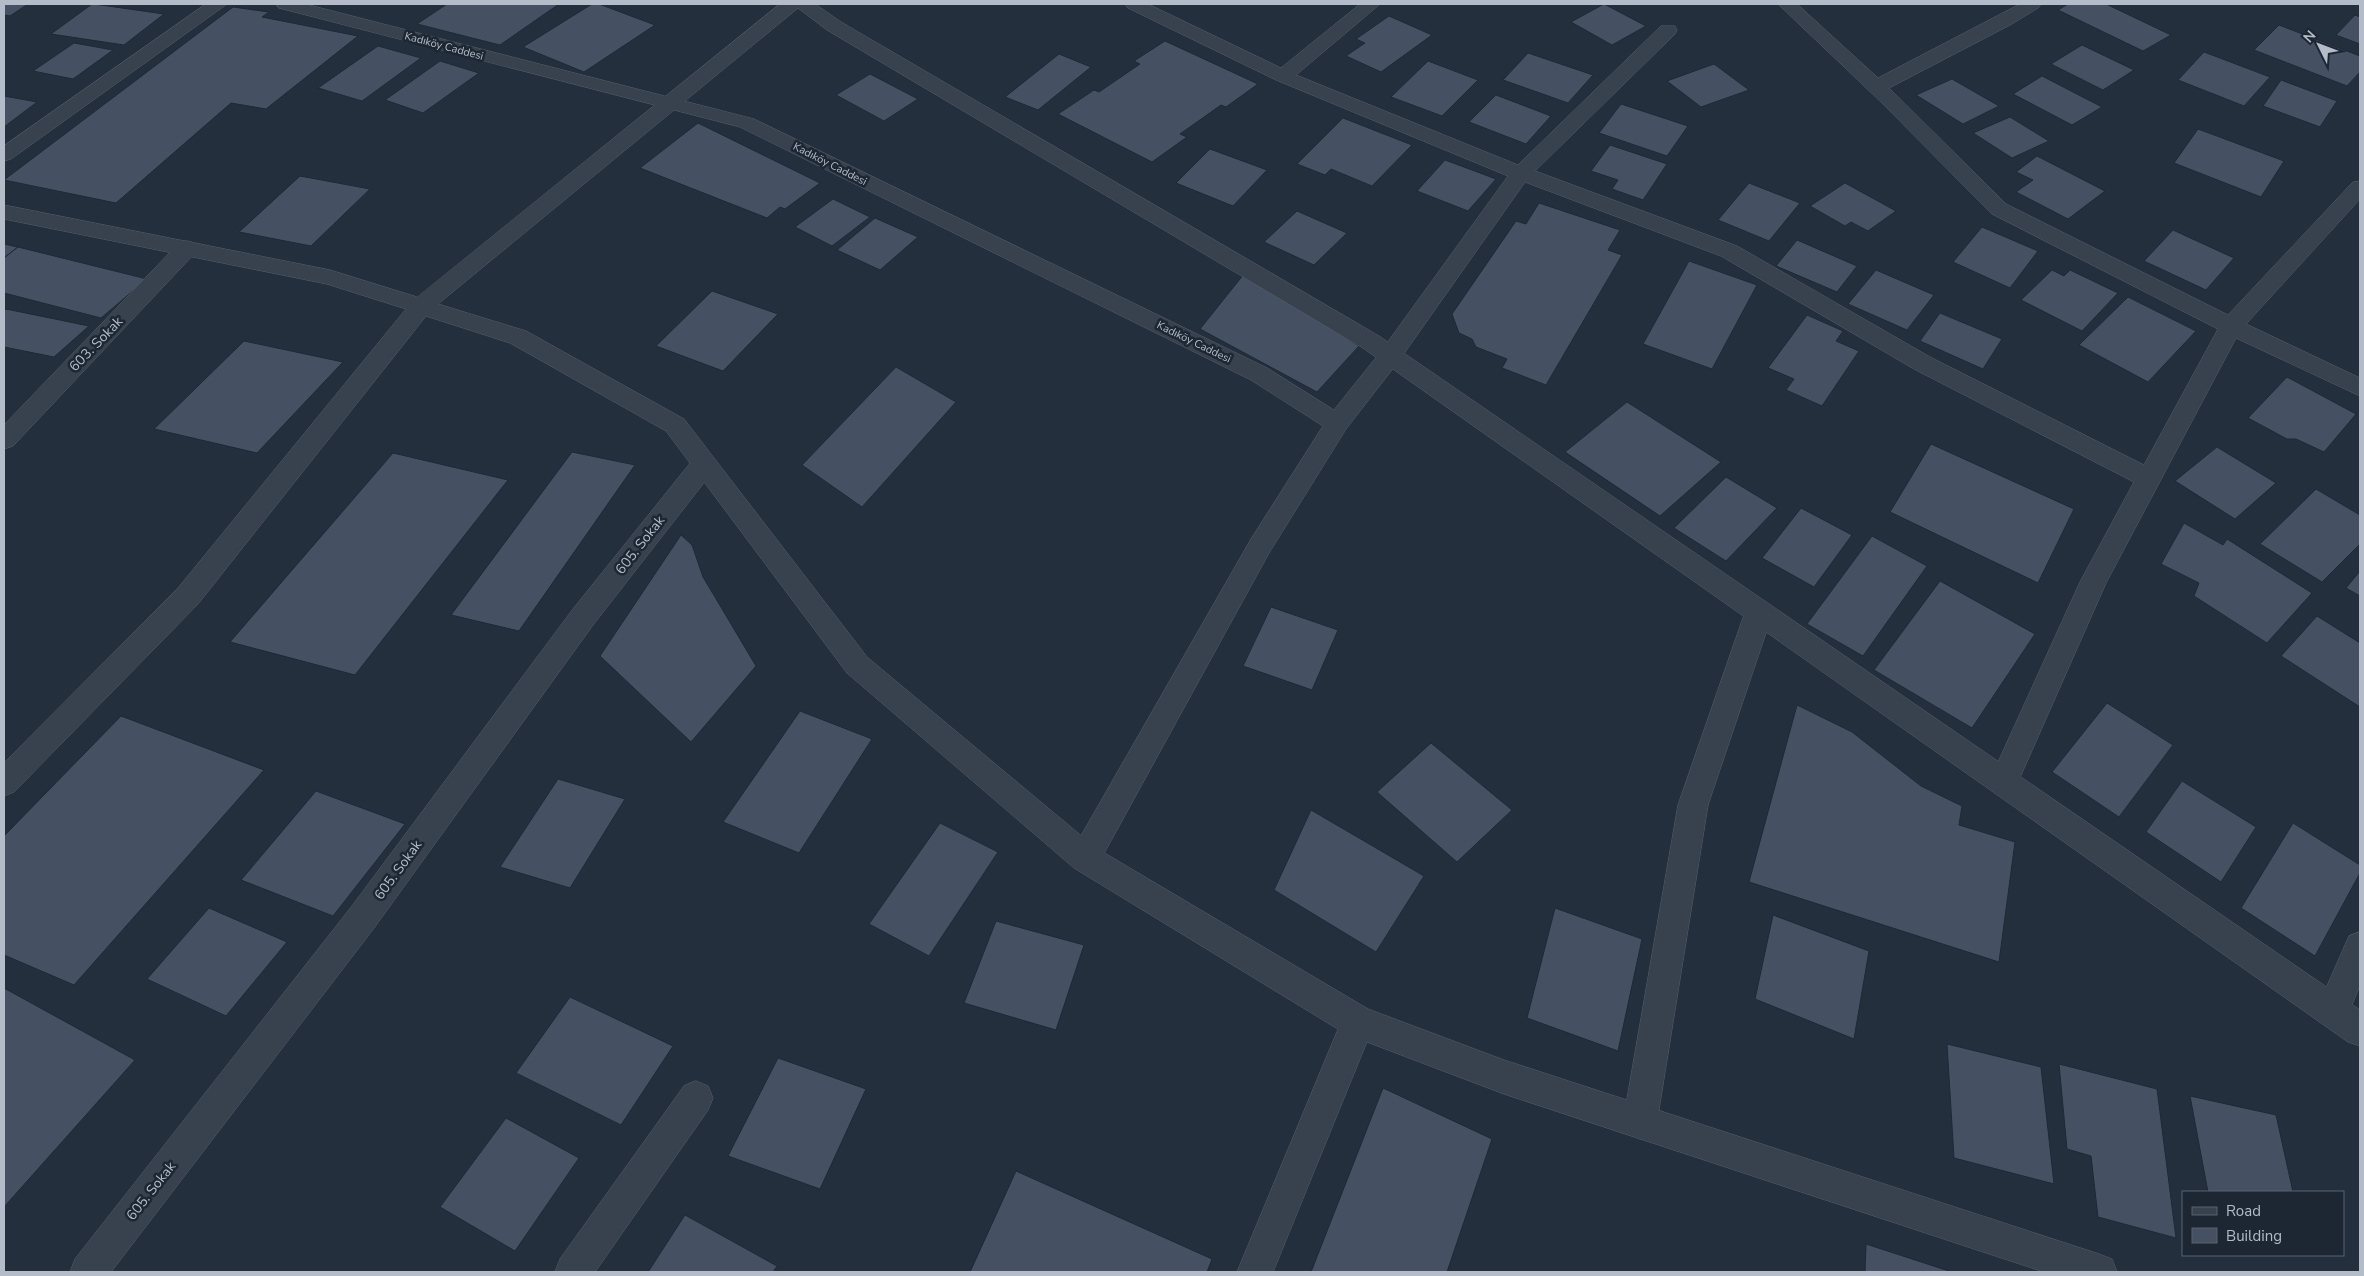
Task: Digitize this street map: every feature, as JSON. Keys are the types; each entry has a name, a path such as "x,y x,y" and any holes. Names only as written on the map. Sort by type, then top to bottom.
{"street":[{"path":"4,155 218,4"},
{"name":"Kadıköy Caddesi","path":"285,4 747,122 860,180 1259,374 1337,423"},
{"path":"4,783 188,596 421,306 790,4"},
{"path":"804,4 834,26 1371,342 2360,1030"},
{"path":"1134,4 1283,76 1520,174 1729,251 1922,363 2148,478"},
{"path":"1283,76 1371,4"},
{"path":"1787,4 1876,87 1999,209 2230,326 2360,388"},
{"path":"1876,87 2004,22 2032,4"},
{"path":"1085,858 1260,546 1337,423 1390,356 1520,174 1668,30"},
{"path":"2004,782 2093,582 2230,326 2360,187"},
{"path":"4,212 330,277 518,338 536,347 675,425 857,666 1085,858 1358,1022 1504,1077 2098,1272"},
{"name":"603. Sokak","path":"4,440 187,248"},
{"name":"605. Sokak","path":"88,1272 363,918 583,617 704,464"},
{"path":"1640,1122 1692,805 1759,612"},
{"path":"2333,1011 2360,947"},
{"path":"1255,1272 1358,1022"},
{"path":"573,1272 696,1098"}],"building":[{"path":"4,4 28,4 10,16 4,15"},
{"path":"92,4 164,14 124,45 51,34"},
{"path":"447,4 559,4 500,45 417,24"},
{"path":"592,4 599,4 655,25 584,72 523,47"},
{"path":"1604,4 1646,26 1612,45 1571,22"},
{"path":"2068,4 2106,4 2171,35 2143,51 2058,10"},
{"path":"233,7 269,12 262,17 358,36 266,109 231,103 116,203 4,180"},
{"path":"2355,15 2360,17 2360,44 2336,35"},
{"path":"1389,16 1432,35 1381,72 1346,56 1365,43 1356,39"},
{"path":"2279,25 2360,56 2360,72 2347,86 2254,50"},
{"path":"1165,41 1258,84 1226,107 1221,105 1180,134 1187,137 1152,162 1058,114 1094,90 1099,92 1140,64 1134,61"},
{"path":"74,43 113,50 73,79 33,71"},
{"path":"2082,45 2134,70 2103,90 2051,64"},
{"path":"378,46 421,58 362,101 318,88"},
{"path":"2204,52 2270,77 2244,106 2178,80"},
{"path":"1528,53 1593,75 1568,103 1503,80"},
{"path":"1059,54 1091,67 1038,110 1005,97"},
{"path":"440,61 479,73 423,113 385,100"},
{"path":"1428,61 1478,80 1442,116 1391,97"},
{"path":"1714,64 1749,90 1701,107 1667,81"},
{"path":"870,74 918,99 884,121 836,95"},
{"path":"2042,76 2102,107 2072,125 2013,94"},
{"path":"1952,79 1999,106 1963,124 1916,95"},
{"path":"2281,80 2337,101 2320,127 2263,106"},
{"path":"1496,95 1551,116 1526,144 1469,122"},
{"path":"4,96 37,102 4,127"},
{"path":"1621,104 1688,126 1667,156 1599,133"},
{"path":"2010,117 2049,141 2012,158 1973,133"},
{"path":"1343,118 1412,145 1372,186 1331,169 1325,175 1297,164"},
{"path":"698,123 820,183 785,209 780,207 767,218 640,168"},
{"path":"2198,129 2284,161 2261,197 2174,163"},
{"path":"1610,145 1667,164 1643,200 1612,189 1618,180 1591,171"},
{"path":"1210,149 1267,170 1233,206 1176,183"},
{"path":"2037,156 2105,191 2068,219 2016,192 2033,180 2016,172"},
{"path":"1445,160 1496,179 1468,211 1417,191"},
{"path":"300,176 370,189 311,246 239,232"},
{"path":"1749,183 1800,203 1769,241 1718,220"},
{"path":"1845,183 1896,211 1868,231 1851,222 1845,226 1810,206"},
{"path":"833,199 870,217 832,246 795,227"},
{"path":"1539,203 1620,230 1608,250 1622,255 1546,385 1502,368 1507,359 1476,347 1472,339 1459,333 1452,314 1516,221 1526,224"},
{"path":"1297,211 1347,233 1314,265 1264,242"},
{"path":"875,218 918,237 880,270 837,250"},
{"path":"1982,227 2038,251 2010,288 1953,262"},
{"path":"2173,230 2234,258 2206,290 2144,261"},
{"path":"1797,240 1857,266 1837,292 1776,266"},
{"path":"4,244 18,247 4,258"},
{"path":"18,247 147,279 101,318 4,293 4,258"},
{"path":"1689,261 1757,285 1712,369 1643,344"},
{"path":"1876,270 1934,295 1907,330 1848,304"},
{"path":"2052,270 2064,276 2070,270 2118,293 2082,331 2021,300"},
{"path":"1244,274 1359,346 1317,392 1200,329"},
{"path":"712,291 778,314 723,371 656,346"},
{"path":"2128,297 2196,331 2148,382 2079,345"},
{"path":"6,309 89,326 54,357 4,347 4,311"},
{"path":"1940,313 2002,339 1983,369 1920,341"},
{"path":"1807,315 1843,331 1836,341 1859,351 1822,406 1786,390 1794,379 1768,368"},
{"path":"244,341 343,362 257,453 154,429"},
{"path":"896,367 956,402 862,507 802,465"},
{"path":"2287,377 2356,414 2324,452 2296,439 2287,439 2248,418"},
{"path":"1627,402 1721,462 1660,516 1565,452"},
{"path":"1931,444 2074,509 2038,583 1890,512"},
{"path":"2217,447 2276,483 2235,519 2175,481"},
{"path":"572,452 635,465 519,631 451,615"},
{"path":"393,453 508,480 355,675 230,642"},
{"path":"1726,477 1777,508 1726,561 1674,528"},
{"path":"2316,489 2360,515 2360,544 2322,582 2260,544"},
{"path":"1801,508 1852,535 1814,587 1762,558"},
{"path":"2184,523 2223,545 2227,539 2312,593 2267,643 2194,596 2199,583 2161,564"},
{"path":"681,535 692,545 703,577 756,666 691,742 600,656"},
{"path":"1872,536 1927,566 1863,656 1807,624"},
{"path":"2360,571 2360,596 2346,588"},
{"path":"1940,581 2035,634 1972,728 1874,670"},
{"path":"1271,607 1338,630 1312,690 1243,666"},
{"path":"2317,616 2360,643 2360,707 2281,656"},
{"path":"2107,703 2173,745 2119,817 2052,772"},
{"path":"1797,705 1852,732 1921,786 1962,806 1959,825 2015,842 1999,962 1749,882"},
{"path":"800,711 872,739 799,853 723,822"},
{"path":"121,716 264,770 74,985 4,955 4,836"},
{"path":"1431,743 1512,810 1457,862 1377,792"},
{"path":"558,779 625,799 570,888 500,867"},
{"path":"2182,781 2256,827 2221,882 2146,832"},
{"path":"316,791 405,824 333,916 241,880"},
{"path":"1311,810 1424,876 1376,952 1274,890"},
{"path":"940,823 998,852 929,956 869,924"},
{"path":"2293,823 2360,865 2360,873 2315,956 2241,908"},
{"path":"209,908 287,942 226,1016 147,979"},
{"path":"1555,908 1642,939 1618,1051 1527,1018"},
{"path":"1773,915 1869,951 1854,1039 1755,999"},
{"path":"996,921 1084,945 1056,1030 964,1003"},
{"path":"4,988 135,1060 4,1207"},
{"path":"570,997 673,1046 621,1125 516,1073"},
{"path":"1947,1044 2041,1067 2054,1184 1954,1158"},
{"path":"778,1058 866,1089 820,1189 728,1156"},
{"path":"2059,1064 2157,1089 2176,1238 2098,1217 2091,1156 2067,1149"},
{"path":"1383,1088 1492,1139 1447,1272 1311,1272"},
{"path":"2190,1096 2276,1115 2293,1191 2208,1191"},
{"path":"506,1118 579,1158 515,1251 440,1207"},
{"path":"1016,1171 1212,1259 1207,1272 970,1272"},
{"path":"685,1215 777,1266 773,1272 648,1272"},
{"path":"1866,1244 1952,1272 1865,1272"}]}
